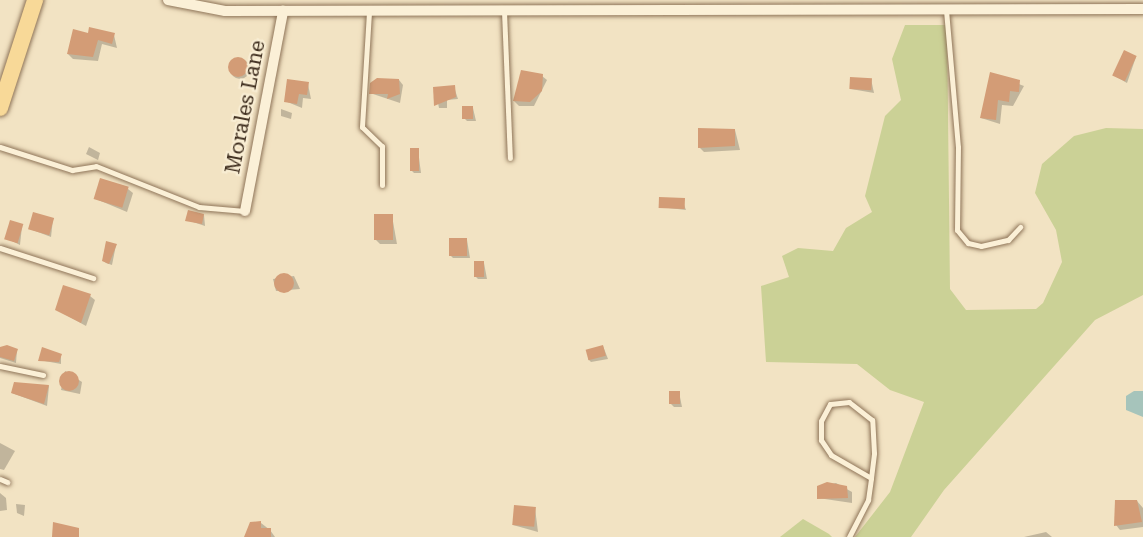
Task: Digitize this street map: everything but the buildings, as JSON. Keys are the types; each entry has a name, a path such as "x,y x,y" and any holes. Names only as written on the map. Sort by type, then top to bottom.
{"main road":[{"path":"0,108 35,0"}],"street":[{"path":"168,0 210,11 364,8 504,11 792,5 946,10 1143,9"},
{"name":"Morales Lane","path":"244,211 283,11"}],"lane":[{"path":"364,8 362,127 382,146 382,185"},
{"path":"946,10 958,147 953,195 957,230 973,246 981,246 1008,240 1020,227"},
{"path":"504,11 510,158"},
{"path":"0,147 72,170 96,166 199,207 244,211"},
{"path":"0,248 93,278"},
{"path":"0,366 43,375"},
{"path":"849,537 868,500 871,478 872,420 849,402 830,404 821,421 821,440 831,455 871,478"},
{"path":"0,479 7,482"}],"green space":[{"path":"905,25 947,25 950,289 966,310 1036,309 1043,303 1062,262 1056,230 1035,193 1042,164 1074,136 1106,128 1143,129 1143,295 1095,320 944,490 911,537 855,537 890,492 924,402 890,390 857,364 766,362 761,286 789,277 782,256 798,248 833,251 846,228 872,212 865,196 885,116 901,100 892,59"},
{"path":"803,519 829,534 832,537 780,537"}],"water":[{"path":"1134,391 1143,391 1143,417 1126,410 1126,396"}]}
